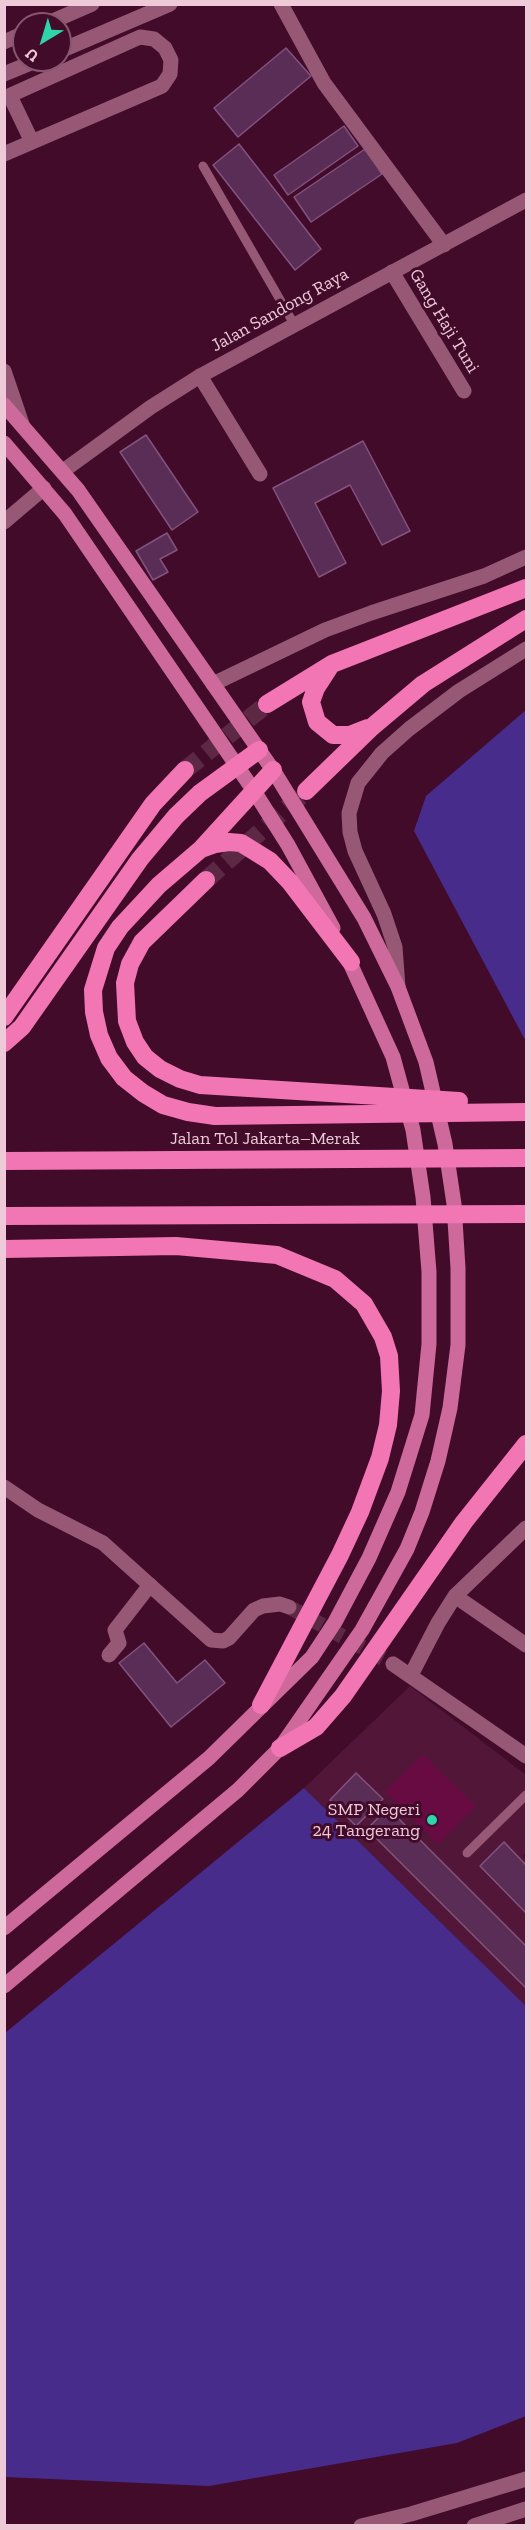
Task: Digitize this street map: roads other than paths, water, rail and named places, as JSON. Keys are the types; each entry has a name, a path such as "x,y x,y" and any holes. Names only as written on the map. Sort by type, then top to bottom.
{"highway":[{"path":"267,704 332,664 526,588"},
{"path":"306,791 372,727 423,684 526,619"},
{"path":"332,664 316,688 311,702 317,722 333,735 350,735 372,727"},
{"path":"4,1043 22,1027 140,859 164,830 200,793 259,750"},
{"path":"4,1017 153,804 185,770"},
{"path":"273,770 201,849 180,864 136,908 106,948 93,990 94,1012 99,1035 109,1058 124,1078 163,1105 215,1116 526,1112"},
{"path":"201,849 229,842 241,843 261,854 290,882 351,962"},
{"path":"206,880 142,942 130,964 125,983 127,1021 135,1042 145,1057 160,1069 180,1079 200,1085 375,1095 526,1107"},
{"name":"Jalan Tol Jakarta–Merak","path":"4,1161 526,1158"},
{"path":"4,1216 526,1214"},
{"path":"7,1249 176,1246 277,1255 335,1279 364,1304 383,1337 389,1356 391,1391 388,1425 380,1458 360,1512 340,1555 261,1705"},
{"path":"280,1748 316,1727 343,1696 464,1522 526,1444"}],"main road":[{"path":"4,405 63,471 213,684 273,770 364,918 398,987 426,1062 445,1144 454,1204 458,1268 458,1345 450,1408 438,1461 422,1512 389,1583 362,1630 280,1748 238,1790 4,1986"},
{"path":"4,443 44,488 254,791 288,845 351,962 393,1057 413,1130 423,1197 429,1272 429,1344 422,1415 398,1492 369,1558 324,1640 291,1678 209,1758 164,1798 4,1928"}],"street":[{"path":"72,13 92,4"},
{"path":"72,46 170,4"},
{"path":"281,4 324,83 444,245"},
{"path":"4,154 32,142 162,86 170,74 171,60 165,48 154,39 140,37 8,97 32,142"},
{"name":"Jalan Sandong Raya","path":"63,471 151,407 200,376 526,200"},
{"name":"Gang Haji Tuni","path":"392,272 464,390"},
{"path":"4,371 22,424"},
{"path":"200,376 260,474"},
{"path":"4,522 44,488"},
{"path":"213,684 326,630 484,576 526,557"},
{"path":"398,987 396,947 350,832 349,813 355,790 369,767 409,729 459,691 526,649"},
{"path":"4,1487 38,1510 103,1543 205,1637 217,1642 229,1638 255,1610 262,1606 280,1604 289,1607"},
{"path":"411,1675 455,1596 526,1528"},
{"path":"109,1655 119,1643 115,1630 150,1585"},
{"path":"455,1596 526,1643"},
{"path":"393,1664 526,1756"},
{"path":"361,2526 411,2514 526,2479"},
{"path":"474,2526 526,2510"}],"lane":[{"path":"203,166 294,324"},
{"path":"467,1853 526,1795"}],"tunnel":[{"path":"185,770 267,704"},
{"path":"206,880 305,792"},
{"path":"289,1607 393,1664"}],"place":[{"name":"SMP Negeri 24 Tangerang","path":"432,1820"}]}
